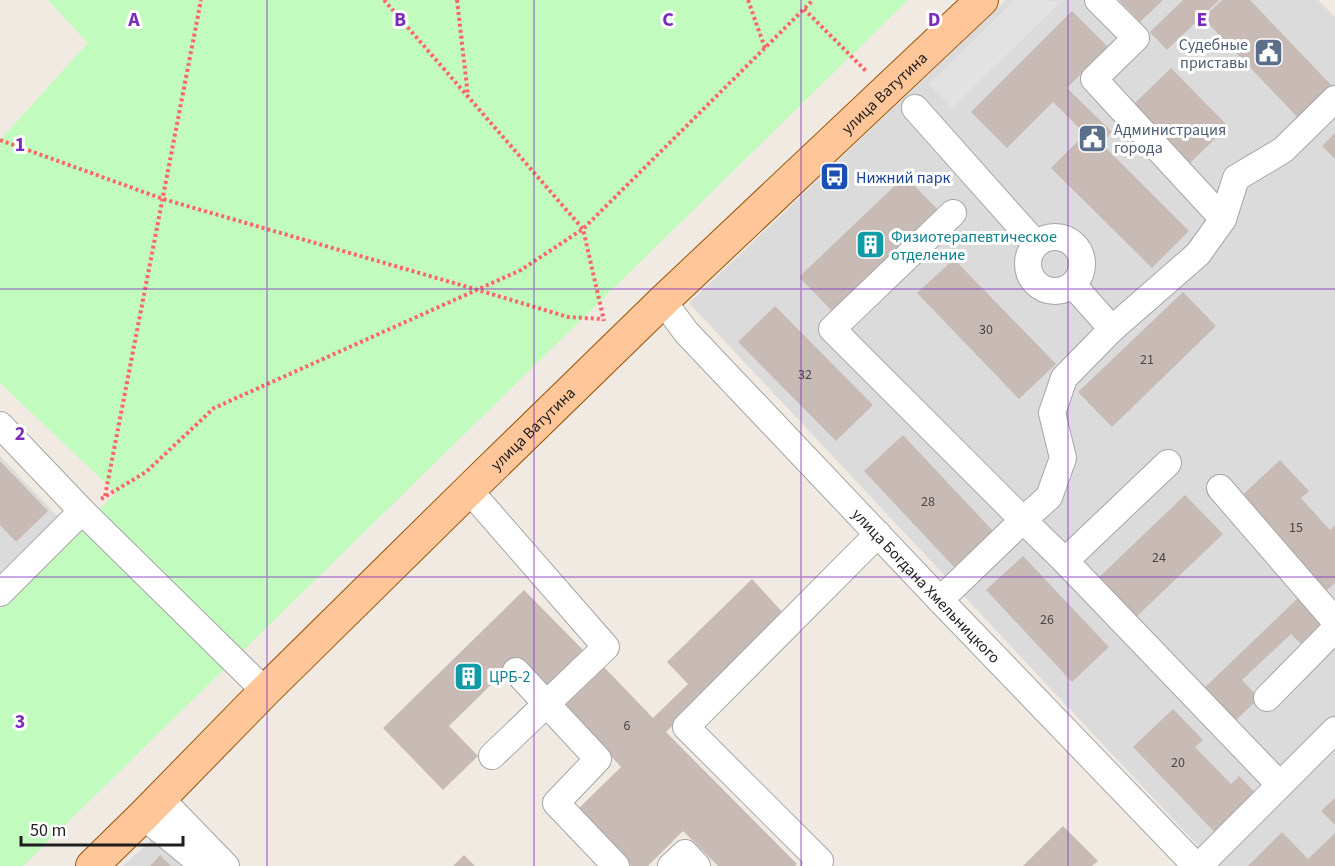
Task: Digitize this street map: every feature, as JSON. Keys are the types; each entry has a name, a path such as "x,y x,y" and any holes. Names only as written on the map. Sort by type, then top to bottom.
{"main road":[{"name":"улица Ватутина","path":"92,866 469,490 611,331 663,301 982,0"}],"street":[{"path":"1098,0 1136,38 1094,79 1223,219"},
{"path":"940,600 1048,496 1063,458 1052,413 1065,378 1113,329 1198,254 1223,219 1236,178 1283,150 1335,99"},
{"path":"915,108 1036,244"},
{"path":"953,213 832,329 1065,561 1280,785"},
{"path":"1061,237 1076,246 1082,262 1081,271 1073,285 1054,291 1045,289 1031,278 1028,260 1036,244 1044,239 1061,237"},
{"path":"1073,285 1113,329"},
{"name":"улица Богдана Хмельницкого","path":"663,301 686,332 1197,866"},
{"path":"0,425 82,511 265,691"},
{"path":"1065,561 1168,463"},
{"path":"1220,488 1335,621"},
{"path":"469,490 606,647 492,756"},
{"path":"0,593 82,511"},
{"path":"815,866 820,861 686,727 878,534"},
{"path":"1267,698 1335,629"},
{"path":"516,671 598,759 556,803 616,866"},
{"path":"1197,866 1335,730"},
{"path":"152,807 204,866"},
{"path":"152,807 226,866"},
{"path":"671,866 685,853 697,866"}],"path":[{"path":"105,496 201,0"},
{"path":"384,0 583,229 611,331"},
{"path":"457,0 468,96"},
{"path":"748,0 765,48"},
{"path":"82,511 146,472 214,408 521,270 583,229 813,0"},
{"path":"804,9 886,91"},
{"path":"0,140 164,199 611,331"}],"shaded area":[{"path":"1006,0 1318,0 1335,17 1335,866 1217,866 689,303"},
{"path":"1015,0 1062,1 952,108 929,84"},
{"path":"0,456 62,521 0,579"},
{"path":"163,829 198,866 123,866"}],"green space":[{"path":"48,0 908,0 23,866 0,866 0,609 116,493 0,383 0,140 88,43"}],"building":[{"path":"1119,0 1163,0 1140,22"},
{"path":"1183,0 1219,0 1167,50 1150,32"},
{"name":"Судебные приставы","path":"1222,0 1250,0 1335,89 1302,122 1203,18"},
{"name":"Администрация города","path":"1072,11 1108,47 1067,88 1112,132 1101,143 1189,231 1152,268 1051,168 1085,134 1053,102 1007,148 971,112"},
{"path":"1171,68 1228,126 1189,164 1132,106"},
{"path":"1335,133 1335,159 1322,146"},
{"name":"Физиотерапевтическое отделение","path":"905,176 940,212 834,313 799,277"},
{"path":"954,259 1056,364 1019,399 917,293"},
{"path":"1183,292 1216,326 1112,427 1078,392"},
{"path":"775,306 873,405 836,441 738,342"},
{"path":"903,435 993,531 954,567 864,471"},
{"path":"1280,460 1309,491 1301,498 1330,530 1335,525 1335,583 1325,592 1238,499"},
{"path":"0,461 48,511 16,542 0,525"},
{"path":"1185,495 1223,534 1133,620 1095,581"},
{"path":"1023,556 1109,647 1072,682 986,590"},
{"path":"752,579 785,615 666,732 797,864 795,866 718,866 683,831 648,866 631,866 575,812 621,767 562,704 602,665 653,718 688,684 667,662"},
{"name":"ЦРБ-2","path":"524,590 589,656 552,693 518,658 449,726 478,756 443,790 383,728"},
{"path":"1299,597 1328,628 1306,649 1291,634 1242,680 1259,698 1232,724 1200,692"},
{"path":"1173,709 1203,740 1195,747 1231,784 1239,776 1263,801 1221,839 1133,747"},
{"path":"1335,798 1335,825 1321,811"},
{"path":"1063,826 1098,861 1092,866 1023,866"},
{"path":"1282,832 1308,859 1335,833 1335,866 1248,866"},
{"path":"160,855 171,866 150,866"},
{"path":"464,855 475,866 453,866"}],"place":[{"name":"Судебные приставы","path":"1269,53"},
{"name":"Администрация города","path":"1093,138"},
{"name":"Нижний парк","path":"835,177"},
{"name":"Физиотерапевтическое отделение","path":"870,245"},
{"name":"ЦРБ-2","path":"468,676"}]}
